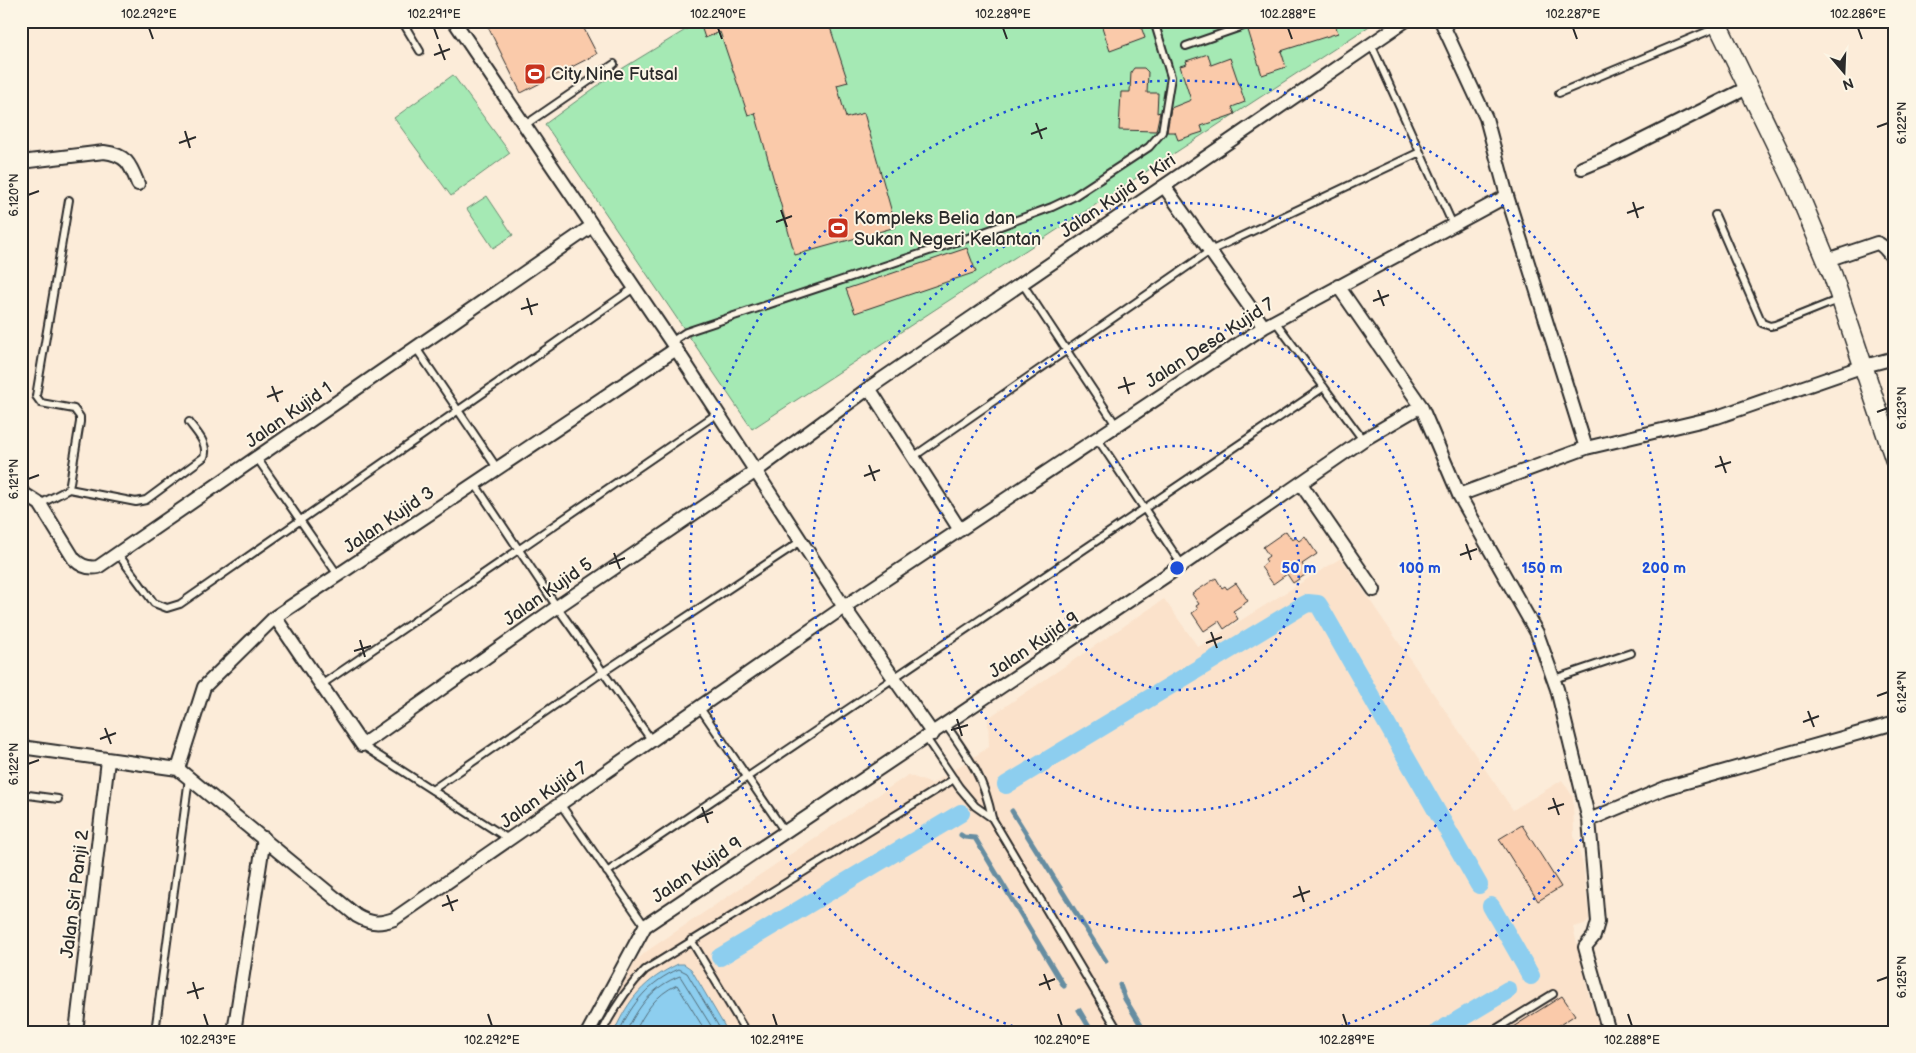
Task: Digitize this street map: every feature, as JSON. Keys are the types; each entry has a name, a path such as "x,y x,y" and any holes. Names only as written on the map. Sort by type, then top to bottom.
{"main road":[{"path":"1718,24 1793,180 1827,260 1895,461"}],"street":[{"path":"454,21 674,346 844,607 894,678 930,736"},
{"name":"Jalan Kujid 5 Kiri","path":"756,471 869,388 1404,21"},
{"path":"1440,21 1486,118 1507,196 1586,448"},
{"path":"1582,168 1611,156 1749,87"},
{"path":"21,162 104,152 115,153 129,163 138,184"},
{"path":"1164,186 1210,250 1269,324"},
{"name":"Jalan Desa Kujid 7","path":"844,607 1269,324 1507,196"},
{"name":"Jalan Kujid 1","path":"21,492 40,504 78,564 91,568 98,567 592,226"},
{"path":"1827,260 1877,243 1885,247 1895,259"},
{"path":"1338,286 1421,406 1459,495 1537,633 1554,679 1589,820 1598,922 1594,936 1585,947 1609,1032"},
{"name":"Jalan Kujid 3","path":"178,769 204,687 275,617 475,484 674,346"},
{"path":"1459,495 1586,448 1717,417 1864,366 1895,358"},
{"path":"869,388 960,530"},
{"name":"Jalan Kujid 9","path":"588,1032 645,926 930,736 1363,440 1421,406"},
{"name":"Jalan Kujid 5","path":"362,745 557,607 756,471"},
{"path":"1301,484 1374,590"},
{"name":"Jalan Kujid 7","path":"178,769 357,916 366,922 377,924 394,919 844,607"},
{"path":"275,617 362,745"},
{"path":"1589,820 1665,788 1895,723"},
{"path":"21,747 178,769"},
{"name":"Jalan Sri Panji 2","path":"76,1032 108,760"},
{"path":"234,1032 264,838"}],"lane":[{"path":"402,21 420,51"},
{"path":"674,346 686,332 968,238 1052,207 1073,197 1148,147 1162,132 1171,77 1154,21"},
{"path":"1186,46 1258,21"},
{"path":"1559,93 1718,24"},
{"path":"1371,44 1453,225"},
{"path":"524,126 614,64"},
{"path":"913,457 1210,250 1420,152"},
{"path":"69,200 36,391 38,400 41,403 74,410 80,417 69,488"},
{"path":"1715,214 1759,319 1766,325 1775,325 1841,299"},
{"path":"1022,283 1116,425"},
{"path":"118,554 154,603 167,608 174,607 634,288"},
{"path":"1269,324 1324,388 1363,440"},
{"path":"416,348 497,468"},
{"path":"607,872 1324,388"},
{"path":"321,685 718,413"},
{"path":"40,504 69,488 136,502 146,500 204,457 204,444 189,422"},
{"path":"1098,438 1182,565"},
{"path":"257,458 338,575"},
{"path":"475,484 557,607 652,741"},
{"path":"432,790 603,672 801,541"},
{"path":"1554,679 1631,653"},
{"path":"700,708 785,832"},
{"path":"946,725 979,774 988,797 992,818 1119,1032"},
{"path":"930,736 954,779 975,806 992,818"},
{"path":"362,745 510,840"},
{"path":"155,1032 189,777"},
{"path":"602,1032 613,1010 634,981 645,970 954,779"},
{"path":"21,794 58,799"},
{"path":"561,805 645,926"},
{"path":"691,940 746,1032"},
{"path":"1491,1032 1553,994"}],"shaded area":[{"path":"1341,558 1513,810 1562,780 1573,797 1574,836 1583,865 1589,919 1585,924 1573,927 1590,1000 1601,1032 591,1032 633,964 647,951 908,775 932,784 989,747 988,718 1164,599 1198,647"}],"green space":[{"name":"Kompleks Belia dan Sukan Negeri Kelantan","path":"690,21 1377,21 752,429 545,124 615,73 687,29"},
{"path":"453,75 510,153 451,196 394,118"},
{"path":"487,196 513,235 493,248 467,209"}],"water":[{"path":"678,964 684,964 691,969 728,1032 614,1032 626,1009 639,991 666,970"}],"building":[{"name":"City Nine Futsal","path":"485,21 580,21 597,54 521,93"},
{"path":"715,21 828,21 848,82 837,85 846,118 864,113 896,227 795,255 755,113 748,115 720,32 705,38 701,26"},
{"path":"1100,21 1139,21 1145,38 1110,51"},
{"path":"1263,21 1334,21 1338,33 1281,51 1286,67 1262,75 1248,30 1260,26"},
{"path":"1208,54 1211,65 1230,58 1245,102 1232,107 1235,114 1201,126 1203,132 1178,140 1175,132 1167,132 1171,108 1191,100 1180,66 1187,64 1186,61"},
{"path":"1134,68 1144,68 1148,72 1147,93 1158,93 1157,113 1160,112 1156,131 1119,130 1121,92 1130,92 1131,72"},
{"path":"967,248 976,272 855,313 846,289"},
{"path":"1286,531 1292,540 1296,538 1299,541 1305,536 1317,554 1302,564 1308,573 1293,583 1287,574 1273,584 1261,567 1267,562 1265,559 1269,556 1263,547"},
{"path":"1216,578 1222,588 1225,586 1227,589 1236,583 1248,601 1233,611 1238,619 1224,629 1219,621 1204,631 1192,613 1198,609 1196,606 1199,604 1192,594"},
{"path":"1522,825 1561,887 1538,901 1499,839"},
{"path":"1562,996 1575,1015 1549,1032 1505,1032"}],"waterway":[{"path":"1006,785 1302,606 1308,603 1318,604 1479,885"},
{"path":"1012,811 1106,961"},
{"path":"720,957 961,813"},
{"path":"951,819 955,824"},
{"path":"961,835 975,838 1064,986"},
{"path":"1491,906 1531,976"},
{"path":"1120,985 1125,999 1145,1032"},
{"path":"1438,1032 1508,990"},
{"path":"1079,1010 1092,1032"}],"place":[{"name":"City Nine Futsal","path":"535,74"},
{"name":"Kompleks Belia dan Sukan Negeri Kelantan","path":"838,228"}]}
